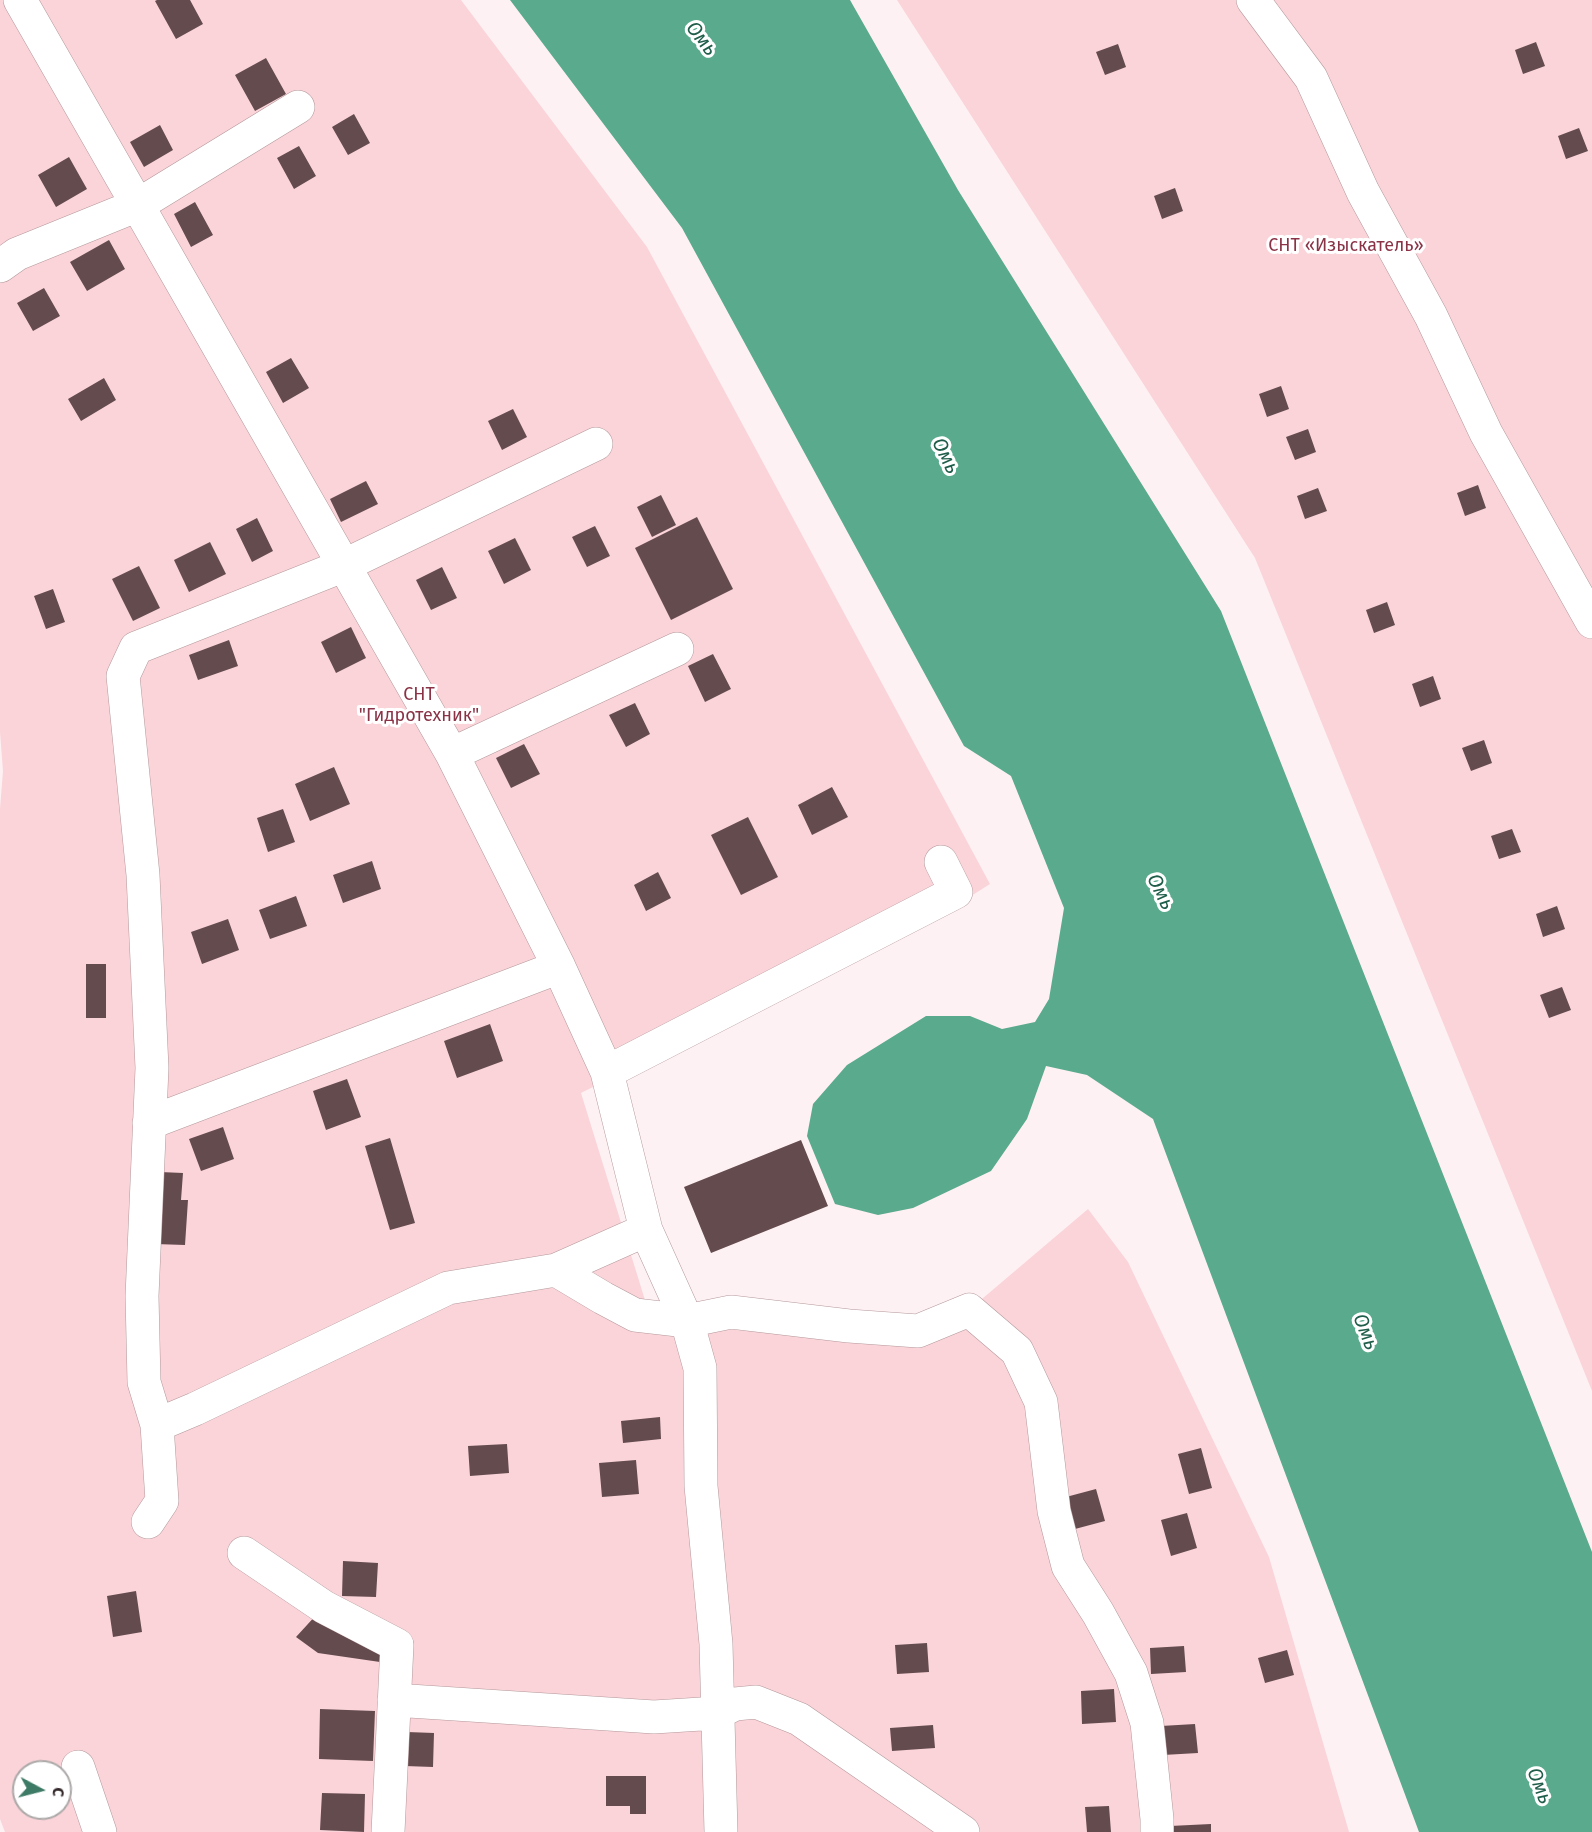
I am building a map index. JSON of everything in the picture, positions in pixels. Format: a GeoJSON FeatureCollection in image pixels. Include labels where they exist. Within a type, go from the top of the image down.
{"type":"FeatureCollection","features":[{"type":"Feature","properties":{"kind":"lane"},"geometry":{"type":"LineString","coordinates":[[20,0],[452,754],[559,967],[606,1071],[646,1230],[687,1321],[700,1368],[701,1486],[716,1644],[721,1832]]}},
{"type":"Feature","properties":{"kind":"lane"},"geometry":{"type":"LineString","coordinates":[[1253,0],[1311,78],[1363,192],[1431,316],[1486,433],[1592,622]]}},
{"type":"Feature","properties":{"kind":"lane"},"geometry":{"type":"LineString","coordinates":[[0,266],[17,254],[138,205],[298,107]]}},
{"type":"Feature","properties":{"kind":"lane"},"geometry":{"type":"LineString","coordinates":[[148,1522],[162,1501],[157,1425],[144,1382],[141,1296],[152,1068],[143,875],[123,676],[136,648],[345,565],[596,444]]}},
{"type":"Feature","properties":{"kind":"lane"},"geometry":{"type":"LineString","coordinates":[[452,754],[677,650]]}},
{"type":"Feature","properties":{"kind":"lane"},"geometry":{"type":"LineString","coordinates":[[606,1071],[956,892],[941,862]]}},
{"type":"Feature","properties":{"kind":"lane"},"geometry":{"type":"LineString","coordinates":[[148,1123],[559,967]]}},
{"type":"Feature","properties":{"kind":"lane"},"geometry":{"type":"LineString","coordinates":[[157,1425],[448,1288],[556,1270],[646,1230]]}},
{"type":"Feature","properties":{"kind":"lane"},"geometry":{"type":"LineString","coordinates":[[556,1270],[635,1315],[687,1321],[731,1312],[849,1326],[918,1331],[969,1311],[1017,1351],[1041,1402],[1054,1511],[1068,1566],[1131,1673],[1147,1723],[1157,1832]]}},
{"type":"Feature","properties":{"kind":"lane"},"geometry":{"type":"LineString","coordinates":[[244,1553],[324,1607],[397,1645],[387,1832]]}},
{"type":"Feature","properties":{"kind":"lane"},"geometry":{"type":"LineString","coordinates":[[394,1700],[654,1718],[717,1713],[735,1704],[756,1702],[799,1719],[963,1832]]}},
{"type":"Feature","properties":{"kind":"lane"},"geometry":{"type":"LineString","coordinates":[[78,1767],[100,1832]]}},
{"type":"Feature","properties":{"kind":"green space","name":"СНТ \"Гидротехник\""},"geometry":{"type":"Polygon","coordinates":[[[0,0],[461,0],[647,247],[990,884],[960,903],[581,1093],[653,1326],[921,1339],[956,1321],[1088,1209],[1128,1262],[1269,1557],[1349,1832],[5,1832],[0,1819],[0,809],[3,771],[0,732],[0,0]]]}},
{"type":"Feature","properties":{"kind":"green space","name":"СНТ «Изыскатель»"},"geometry":{"type":"Polygon","coordinates":[[[897,0],[1592,0],[1592,1391],[1255,558],[897,0]]]}},
{"type":"Feature","properties":{"kind":"water","name":"Омь"},"geometry":{"type":"Polygon","coordinates":[[[510,0],[850,0],[958,190],[1221,611],[1592,1552],[1592,1832],[1419,1832],[1153,1119],[1087,1075],[1046,1066],[1027,1119],[991,1171],[913,1208],[878,1215],[835,1204],[807,1136],[813,1104],[847,1065],[926,1016],[970,1016],[1002,1029],[1035,1022],[1049,999],[1064,908],[1011,776],[964,746],[682,228],[510,0]]]}},
{"type":"Feature","properties":{"kind":"building"},"geometry":{"type":"Polygon","coordinates":[[[190,0],[203,24],[176,39],[155,1],[190,0]]]}},
{"type":"Feature","properties":{"kind":"building"},"geometry":{"type":"Polygon","coordinates":[[[1536,42],[1545,66],[1523,74],[1515,50],[1536,42]]]}},
{"type":"Feature","properties":{"kind":"building"},"geometry":{"type":"Polygon","coordinates":[[[1118,44],[1126,67],[1105,75],[1096,52],[1118,44]]]}},
{"type":"Feature","properties":{"kind":"building"},"geometry":{"type":"Polygon","coordinates":[[[266,58],[286,94],[255,111],[235,75],[266,58]]]}},
{"type":"Feature","properties":{"kind":"building"},"geometry":{"type":"Polygon","coordinates":[[[354,114],[370,143],[348,155],[332,127],[354,114]]]}},
{"type":"Feature","properties":{"kind":"building"},"geometry":{"type":"Polygon","coordinates":[[[160,125],[173,150],[144,167],[130,142],[160,125]]]}},
{"type":"Feature","properties":{"kind":"building"},"geometry":{"type":"Polygon","coordinates":[[[1579,128],[1588,151],[1566,159],[1558,136],[1579,128]]]}},
{"type":"Feature","properties":{"kind":"building"},"geometry":{"type":"Polygon","coordinates":[[[299,146],[316,176],[294,189],[277,158],[299,146]]]}},
{"type":"Feature","properties":{"kind":"building"},"geometry":{"type":"Polygon","coordinates":[[[69,157],[87,189],[56,207],[38,175],[69,157]]]}},
{"type":"Feature","properties":{"kind":"building"},"geometry":{"type":"Polygon","coordinates":[[[1175,188],[1183,211],[1162,219],[1154,196],[1175,188]]]}},
{"type":"Feature","properties":{"kind":"building"},"geometry":{"type":"Polygon","coordinates":[[[195,202],[213,235],[191,247],[174,214],[195,202]]]}},
{"type":"Feature","properties":{"kind":"building"},"geometry":{"type":"Polygon","coordinates":[[[109,240],[125,269],[87,291],[70,262],[109,240]]]}},
{"type":"Feature","properties":{"kind":"building"},"geometry":{"type":"Polygon","coordinates":[[[44,288],[60,316],[33,331],[17,303],[44,288]]]}},
{"type":"Feature","properties":{"kind":"building"},"geometry":{"type":"Polygon","coordinates":[[[291,358],[309,388],[283,403],[266,372],[291,358]]]}},
{"type":"Feature","properties":{"kind":"building"},"geometry":{"type":"Polygon","coordinates":[[[104,378],[116,400],[81,421],[68,399],[104,378]]]}},
{"type":"Feature","properties":{"kind":"building"},"geometry":{"type":"Polygon","coordinates":[[[1281,386],[1289,409],[1267,417],[1259,394],[1281,386]]]}},
{"type":"Feature","properties":{"kind":"building"},"geometry":{"type":"Polygon","coordinates":[[[513,409],[527,437],[502,450],[488,421],[513,409]]]}},
{"type":"Feature","properties":{"kind":"building"},"geometry":{"type":"Polygon","coordinates":[[[1308,429],[1316,452],[1295,460],[1286,437],[1308,429]]]}},
{"type":"Feature","properties":{"kind":"building"},"geometry":{"type":"Polygon","coordinates":[[[366,481],[378,504],[341,522],[330,499],[366,481]]]}},
{"type":"Feature","properties":{"kind":"building"},"geometry":{"type":"Polygon","coordinates":[[[1478,485],[1486,508],[1465,516],[1457,493],[1478,485]]]}},
{"type":"Feature","properties":{"kind":"building"},"geometry":{"type":"Polygon","coordinates":[[[1318,488],[1327,511],[1305,519],[1297,496],[1318,488]]]}},
{"type":"Feature","properties":{"kind":"building"},"geometry":{"type":"Polygon","coordinates":[[[661,495],[676,525],[652,537],[637,507],[661,495]]]}},
{"type":"Feature","properties":{"kind":"building"},"geometry":{"type":"Polygon","coordinates":[[[697,517],[733,589],[671,620],[635,548],[697,517]]]}},
{"type":"Feature","properties":{"kind":"building"},"geometry":{"type":"Polygon","coordinates":[[[257,518],[273,551],[252,562],[236,529],[257,518]]]}},
{"type":"Feature","properties":{"kind":"building"},"geometry":{"type":"Polygon","coordinates":[[[595,526],[610,556],[587,567],[572,537],[595,526]]]}},
{"type":"Feature","properties":{"kind":"building"},"geometry":{"type":"Polygon","coordinates":[[[515,538],[531,570],[504,584],[488,551],[515,538]]]}},
{"type":"Feature","properties":{"kind":"building"},"geometry":{"type":"Polygon","coordinates":[[[210,542],[226,574],[189,592],[174,560],[210,542]]]}},
{"type":"Feature","properties":{"kind":"building"},"geometry":{"type":"Polygon","coordinates":[[[139,566],[160,608],[133,621],[112,579],[139,566]]]}},
{"type":"Feature","properties":{"kind":"building"},"geometry":{"type":"Polygon","coordinates":[[[442,567],[457,598],[431,610],[416,580],[442,567]]]}},
{"type":"Feature","properties":{"kind":"building"},"geometry":{"type":"Polygon","coordinates":[[[53,589],[65,622],[46,629],[34,596],[53,589]]]}},
{"type":"Feature","properties":{"kind":"building"},"geometry":{"type":"Polygon","coordinates":[[[1387,602],[1395,625],[1374,633],[1366,610],[1387,602]]]}},
{"type":"Feature","properties":{"kind":"building"},"geometry":{"type":"Polygon","coordinates":[[[351,627],[366,658],[336,673],[321,642],[351,627]]]}},
{"type":"Feature","properties":{"kind":"building"},"geometry":{"type":"Polygon","coordinates":[[[229,640],[238,666],[198,680],[189,655],[229,640]]]}},
{"type":"Feature","properties":{"kind":"building"},"geometry":{"type":"Polygon","coordinates":[[[713,654],[731,689],[705,702],[688,666],[713,654]]]}},
{"type":"Feature","properties":{"kind":"building"},"geometry":{"type":"Polygon","coordinates":[[[1433,676],[1441,699],[1420,707],[1412,684],[1433,676]]]}},
{"type":"Feature","properties":{"kind":"building"},"geometry":{"type":"Polygon","coordinates":[[[635,703],[650,734],[626,747],[609,715],[635,703]]]}},
{"type":"Feature","properties":{"kind":"building"},"geometry":{"type":"Polygon","coordinates":[[[1484,740],[1492,763],[1471,771],[1462,748],[1484,740]]]}},
{"type":"Feature","properties":{"kind":"building"},"geometry":{"type":"Polygon","coordinates":[[[524,744],[540,774],[511,788],[496,758],[524,744]]]}},
{"type":"Feature","properties":{"kind":"building"},"geometry":{"type":"Polygon","coordinates":[[[334,767],[350,804],[310,821],[295,784],[334,767]]]}},
{"type":"Feature","properties":{"kind":"building"},"geometry":{"type":"Polygon","coordinates":[[[832,787],[848,817],[812,835],[798,805],[832,787]]]}},
{"type":"Feature","properties":{"kind":"building"},"geometry":{"type":"Polygon","coordinates":[[[283,809],[295,842],[268,852],[257,818],[283,809]]]}},
{"type":"Feature","properties":{"kind":"building"},"geometry":{"type":"Polygon","coordinates":[[[748,817],[778,877],[741,895],[711,835],[748,817]]]}},
{"type":"Feature","properties":{"kind":"building"},"geometry":{"type":"Polygon","coordinates":[[[1512,829],[1521,852],[1499,859],[1491,836],[1512,829]]]}},
{"type":"Feature","properties":{"kind":"building"},"geometry":{"type":"Polygon","coordinates":[[[372,861],[381,889],[343,903],[333,875],[372,861]]]}},
{"type":"Feature","properties":{"kind":"building"},"geometry":{"type":"Polygon","coordinates":[[[658,872],[671,898],[646,911],[634,885],[658,872]]]}},
{"type":"Feature","properties":{"kind":"building"},"geometry":{"type":"Polygon","coordinates":[[[296,896],[307,926],[270,939],[259,910],[296,896]]]}},
{"type":"Feature","properties":{"kind":"building"},"geometry":{"type":"Polygon","coordinates":[[[1557,906],[1565,929],[1543,937],[1536,914],[1557,906]]]}},
{"type":"Feature","properties":{"kind":"building"},"geometry":{"type":"Polygon","coordinates":[[[228,919],[239,950],[202,964],[191,932],[228,919]]]}},
{"type":"Feature","properties":{"kind":"building"},"geometry":{"type":"Polygon","coordinates":[[[86,964],[106,964],[106,1018],[86,1018],[86,964]]]}},
{"type":"Feature","properties":{"kind":"building"},"geometry":{"type":"Polygon","coordinates":[[[1562,987],[1571,1010],[1549,1018],[1540,995],[1562,987]]]}},
{"type":"Feature","properties":{"kind":"building"},"geometry":{"type":"Polygon","coordinates":[[[490,1024],[503,1061],[457,1078],[444,1041],[490,1024]]]}},
{"type":"Feature","properties":{"kind":"building"},"geometry":{"type":"Polygon","coordinates":[[[347,1079],[361,1117],[326,1130],[313,1091],[347,1079]]]}},
{"type":"Feature","properties":{"kind":"building"},"geometry":{"type":"Polygon","coordinates":[[[223,1127],[234,1159],[201,1171],[189,1139],[223,1127]]]}},
{"type":"Feature","properties":{"kind":"building"},"geometry":{"type":"Polygon","coordinates":[[[390,1138],[415,1223],[390,1230],[365,1146],[390,1138]]]}},
{"type":"Feature","properties":{"kind":"building"},"geometry":{"type":"Polygon","coordinates":[[[801,1140],[828,1206],[711,1253],[684,1187],[801,1140]]]}},
{"type":"Feature","properties":{"kind":"building"},"geometry":{"type":"Polygon","coordinates":[[[160,1172],[183,1173],[181,1200],[188,1200],[185,1245],[155,1244],[160,1172]]]}},
{"type":"Feature","properties":{"kind":"building"},"geometry":{"type":"Polygon","coordinates":[[[660,1417],[661,1439],[623,1443],[621,1421],[660,1417]]]}},
{"type":"Feature","properties":{"kind":"building"},"geometry":{"type":"Polygon","coordinates":[[[507,1444],[509,1473],[470,1476],[468,1446],[507,1444]]]}},
{"type":"Feature","properties":{"kind":"building"},"geometry":{"type":"Polygon","coordinates":[[[1201,1448],[1212,1488],[1189,1494],[1178,1454],[1201,1448]]]}},
{"type":"Feature","properties":{"kind":"building"},"geometry":{"type":"Polygon","coordinates":[[[636,1460],[639,1494],[602,1497],[599,1463],[636,1460]]]}},
{"type":"Feature","properties":{"kind":"building"},"geometry":{"type":"Polygon","coordinates":[[[1096,1489],[1105,1521],[1075,1529],[1066,1497],[1096,1489]]]}},
{"type":"Feature","properties":{"kind":"building"},"geometry":{"type":"Polygon","coordinates":[[[1187,1513],[1197,1548],[1171,1556],[1161,1520],[1187,1513]]]}},
{"type":"Feature","properties":{"kind":"building"},"geometry":{"type":"Polygon","coordinates":[[[343,1561],[378,1563],[376,1597],[342,1596],[343,1561]]]}},
{"type":"Feature","properties":{"kind":"building"},"geometry":{"type":"Polygon","coordinates":[[[136,1591],[142,1632],[113,1637],[107,1596],[136,1591]]]}},
{"type":"Feature","properties":{"kind":"building"},"geometry":{"type":"Polygon","coordinates":[[[318,1613],[382,1642],[380,1662],[318,1653],[296,1637],[318,1613]]]}},
{"type":"Feature","properties":{"kind":"building"},"geometry":{"type":"Polygon","coordinates":[[[927,1643],[929,1672],[897,1674],[895,1645],[927,1643]]]}},
{"type":"Feature","properties":{"kind":"building"},"geometry":{"type":"Polygon","coordinates":[[[1184,1646],[1186,1672],[1151,1674],[1150,1648],[1184,1646]]]}},
{"type":"Feature","properties":{"kind":"building"},"geometry":{"type":"Polygon","coordinates":[[[1287,1650],[1294,1675],[1265,1683],[1258,1658],[1287,1650]]]}},
{"type":"Feature","properties":{"kind":"building"},"geometry":{"type":"Polygon","coordinates":[[[1114,1689],[1116,1722],[1082,1724],[1081,1691],[1114,1689]]]}},
{"type":"Feature","properties":{"kind":"building"},"geometry":{"type":"Polygon","coordinates":[[[320,1709],[375,1711],[373,1761],[319,1759],[320,1709]]]}},
{"type":"Feature","properties":{"kind":"building"},"geometry":{"type":"Polygon","coordinates":[[[1195,1724],[1198,1753],[1163,1755],[1161,1726],[1195,1724]]]}},
{"type":"Feature","properties":{"kind":"building"},"geometry":{"type":"Polygon","coordinates":[[[933,1725],[935,1748],[892,1751],[890,1728],[933,1725]]]}},
{"type":"Feature","properties":{"kind":"building"},"geometry":{"type":"Polygon","coordinates":[[[407,1732],[434,1733],[433,1767],[405,1766],[407,1732]]]}},
{"type":"Feature","properties":{"kind":"building"},"geometry":{"type":"Polygon","coordinates":[[[606,1776],[646,1776],[646,1814],[630,1814],[630,1806],[606,1806],[606,1776]]]}},
{"type":"Feature","properties":{"kind":"building"},"geometry":{"type":"Polygon","coordinates":[[[322,1793],[365,1794],[364,1832],[320,1830],[322,1793]]]}},
{"type":"Feature","properties":{"kind":"building"},"geometry":{"type":"Polygon","coordinates":[[[1109,1806],[1111,1832],[1087,1832],[1085,1807],[1109,1806]]]}},
{"type":"Feature","properties":{"kind":"building"},"geometry":{"type":"Polygon","coordinates":[[[1211,1824],[1211,1832],[1170,1832],[1170,1826],[1211,1824]]]}}]}
